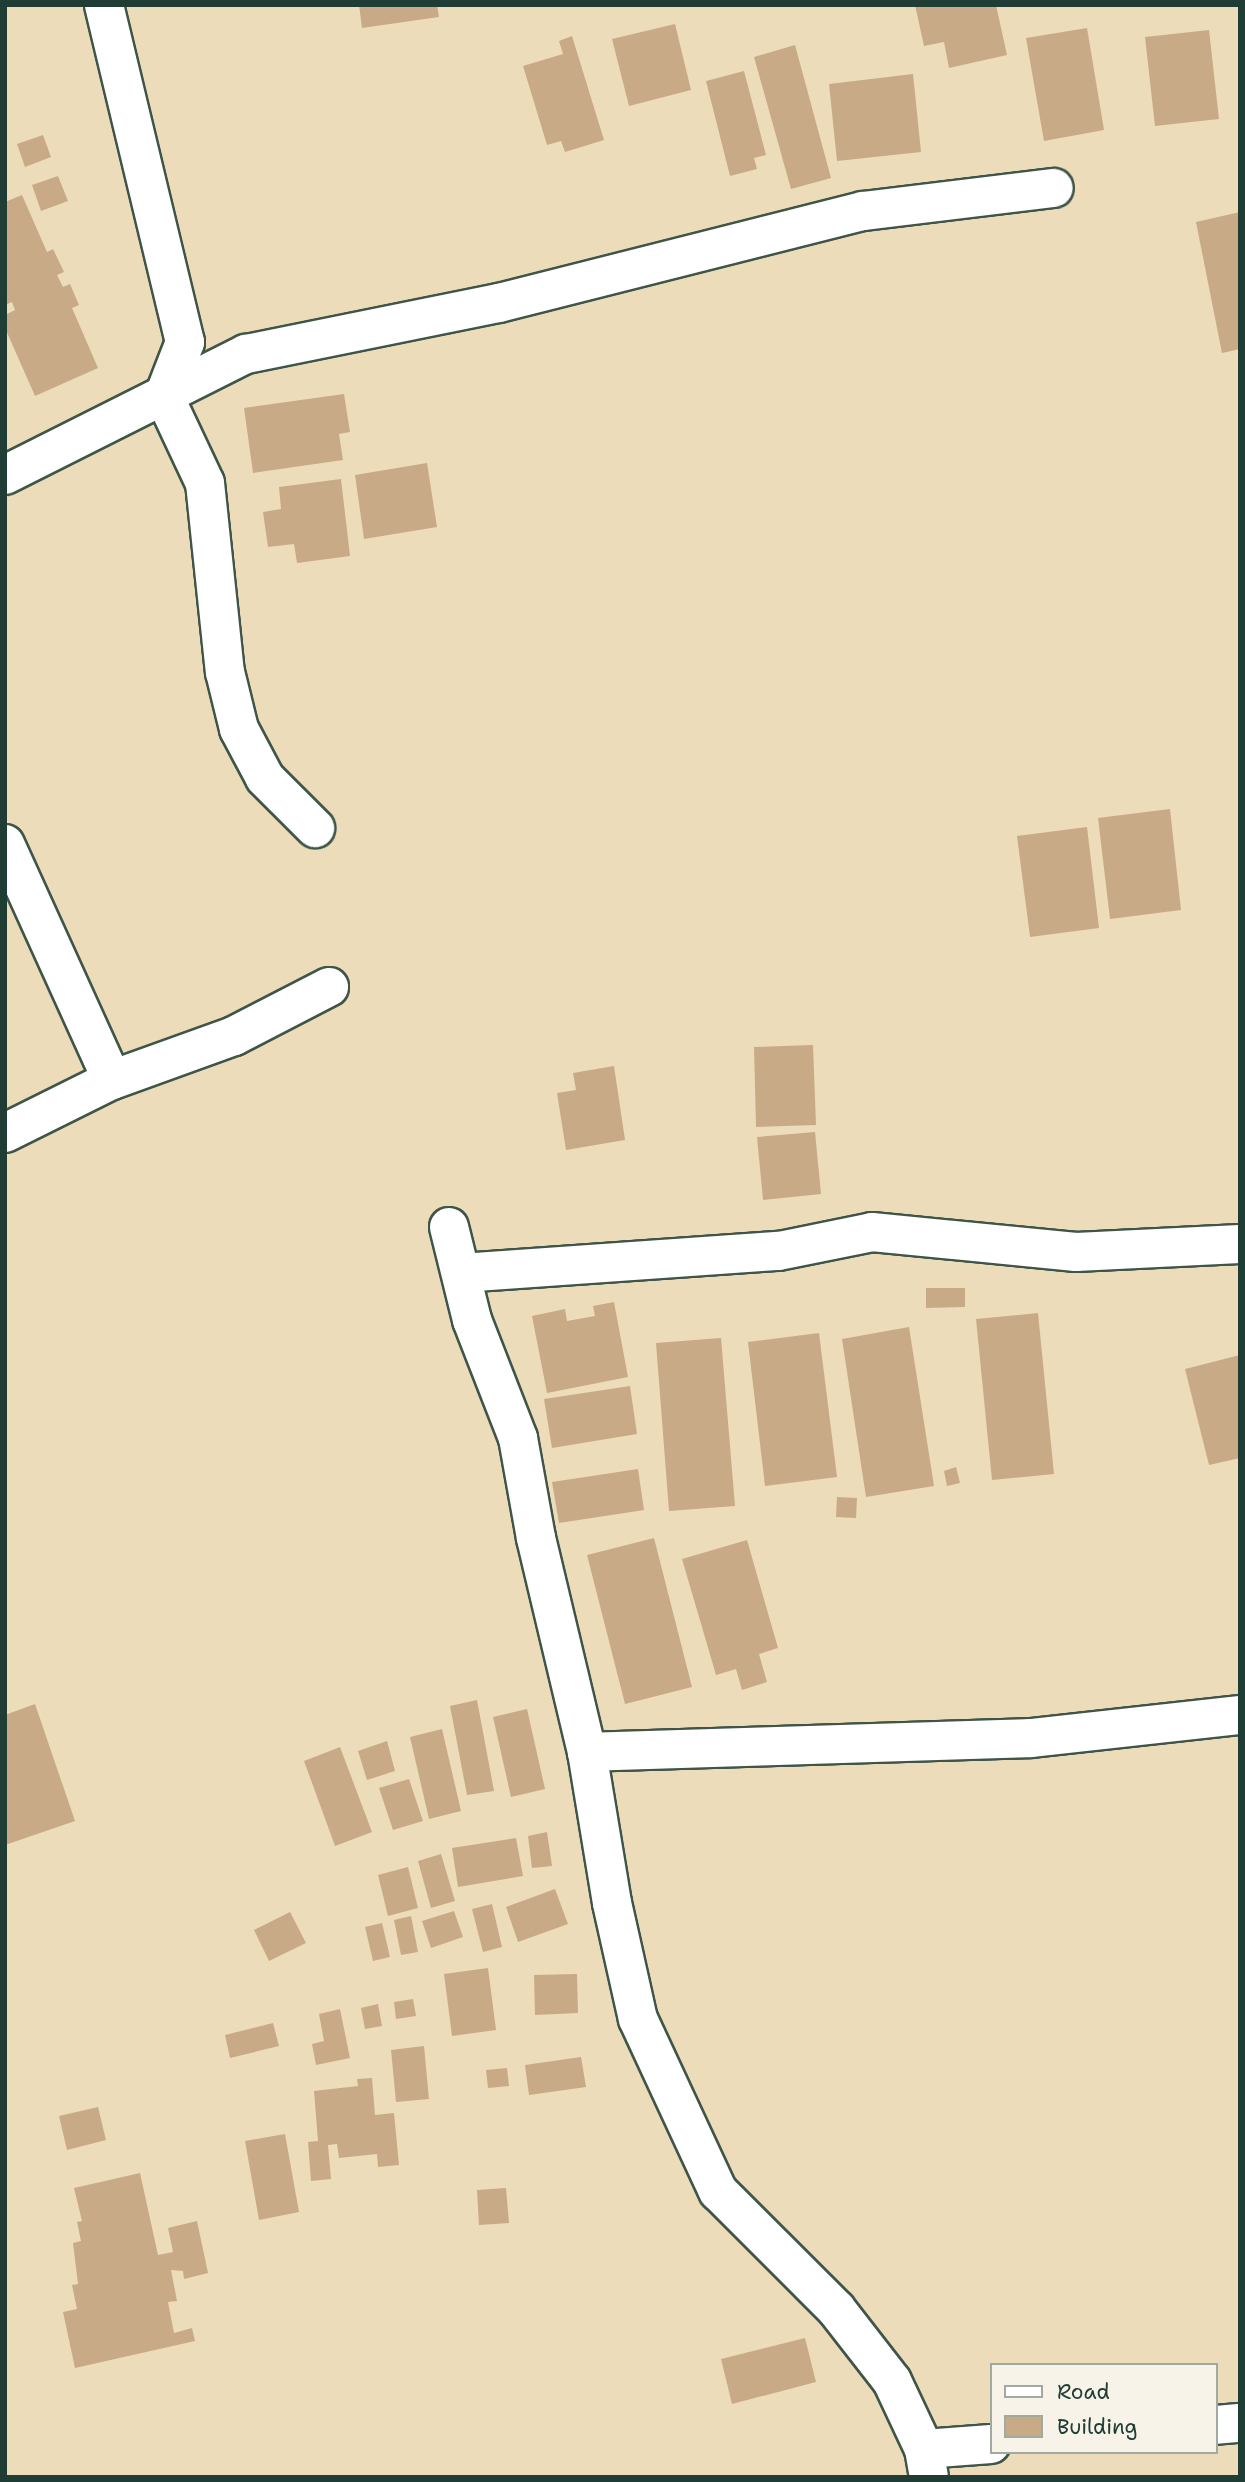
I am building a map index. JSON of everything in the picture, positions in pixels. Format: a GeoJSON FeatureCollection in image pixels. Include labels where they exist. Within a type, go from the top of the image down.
{"type":"FeatureCollection","features":[{"type":"Feature","properties":{"kind":"street"},"geometry":{"type":"LineString","coordinates":[[104,5],[185,342],[164,396],[205,483],[225,672],[239,729],[265,778],[315,828]]}},
{"type":"Feature","properties":{"kind":"street"},"geometry":{"type":"LineString","coordinates":[[5,474],[246,354],[499,303],[863,211],[1054,188]]}},
{"type":"Feature","properties":{"kind":"street"},"geometry":{"type":"LineString","coordinates":[[5,844],[112,1080]]}},
{"type":"Feature","properties":{"kind":"street"},"geometry":{"type":"LineString","coordinates":[[5,1133],[112,1080],[234,1036],[329,987]]}},
{"type":"Feature","properties":{"kind":"street"},"geometry":{"type":"LineString","coordinates":[[449,1227],[472,1320],[518,1438],[536,1538],[587,1752],[612,1903],[638,2019],[718,2190],[836,2309],[892,2381],[927,2463],[990,2444]]}},
{"type":"Feature","properties":{"kind":"street"},"geometry":{"type":"LineString","coordinates":[[461,1273],[779,1251],[872,1232],[1076,1252],[1240,1244]]}},
{"type":"Feature","properties":{"kind":"street"},"geometry":{"type":"LineString","coordinates":[[587,1752],[1031,1738],[1240,1715]]}},
{"type":"Feature","properties":{"kind":"street"},"geometry":{"type":"LineString","coordinates":[[1217,2425],[1240,2423]]}},
{"type":"Feature","properties":{"kind":"building"},"geometry":{"type":"Polygon","coordinates":[[[359,5],[437,5],[439,17],[362,28],[359,5]]]}},
{"type":"Feature","properties":{"kind":"building"},"geometry":{"type":"Polygon","coordinates":[[[915,5],[996,5],[1007,55],[949,68],[944,42],[924,46],[915,5]]]}},
{"type":"Feature","properties":{"kind":"building"},"geometry":{"type":"Polygon","coordinates":[[[675,24],[691,90],[629,106],[612,39],[675,24]]]}},
{"type":"Feature","properties":{"kind":"building"},"geometry":{"type":"Polygon","coordinates":[[[1087,28],[1104,130],[1044,141],[1026,38],[1087,28]]]}},
{"type":"Feature","properties":{"kind":"building"},"geometry":{"type":"Polygon","coordinates":[[[1209,30],[1219,119],[1155,126],[1145,37],[1209,30]]]}},
{"type":"Feature","properties":{"kind":"building"},"geometry":{"type":"Polygon","coordinates":[[[572,36],[604,140],[565,152],[561,141],[547,145],[523,66],[563,54],[559,41],[572,36]]]}},
{"type":"Feature","properties":{"kind":"building"},"geometry":{"type":"Polygon","coordinates":[[[795,45],[831,178],[791,189],[754,57],[795,45]]]}},
{"type":"Feature","properties":{"kind":"building"},"geometry":{"type":"Polygon","coordinates":[[[744,71],[766,155],[754,158],[757,169],[730,176],[706,81],[744,71]]]}},
{"type":"Feature","properties":{"kind":"building"},"geometry":{"type":"Polygon","coordinates":[[[913,74],[921,152],[837,161],[829,84],[913,74]]]}},
{"type":"Feature","properties":{"kind":"building"},"geometry":{"type":"Polygon","coordinates":[[[43,135],[51,157],[25,167],[17,144],[43,135]]]}},
{"type":"Feature","properties":{"kind":"building"},"geometry":{"type":"Polygon","coordinates":[[[58,176],[68,201],[41,211],[32,185],[58,176]]]}},
{"type":"Feature","properties":{"kind":"building"},"geometry":{"type":"Polygon","coordinates":[[[22,195],[47,252],[53,249],[64,272],[57,275],[63,287],[70,284],[79,305],[72,308],[98,368],[35,396],[5,328],[5,315],[15,310],[12,302],[5,305],[5,202],[22,195]]]}},
{"type":"Feature","properties":{"kind":"building"},"geometry":{"type":"Polygon","coordinates":[[[1240,212],[1240,349],[1222,353],[1196,222],[1240,212]]]}},
{"type":"Feature","properties":{"kind":"building"},"geometry":{"type":"Polygon","coordinates":[[[344,394],[350,432],[339,434],[343,460],[253,473],[244,408],[344,394]]]}},
{"type":"Feature","properties":{"kind":"building"},"geometry":{"type":"Polygon","coordinates":[[[427,463],[437,527],[364,539],[355,475],[427,463]]]}},
{"type":"Feature","properties":{"kind":"building"},"geometry":{"type":"Polygon","coordinates":[[[341,479],[350,556],[297,563],[294,544],[268,547],[263,512],[281,509],[279,487],[341,479]]]}},
{"type":"Feature","properties":{"kind":"building"},"geometry":{"type":"Polygon","coordinates":[[[1170,809],[1181,910],[1110,919],[1098,818],[1170,809]]]}},
{"type":"Feature","properties":{"kind":"building"},"geometry":{"type":"Polygon","coordinates":[[[1087,827],[1099,928],[1030,937],[1017,836],[1087,827]]]}},
{"type":"Feature","properties":{"kind":"building"},"geometry":{"type":"Polygon","coordinates":[[[813,1045],[816,1125],[756,1127],[754,1047],[813,1045]]]}},
{"type":"Feature","properties":{"kind":"building"},"geometry":{"type":"Polygon","coordinates":[[[614,1066],[625,1140],[566,1150],[557,1093],[576,1090],[573,1073],[614,1066]]]}},
{"type":"Feature","properties":{"kind":"building"},"geometry":{"type":"Polygon","coordinates":[[[815,1132],[821,1194],[763,1200],[757,1137],[815,1132]]]}},
{"type":"Feature","properties":{"kind":"building"},"geometry":{"type":"Polygon","coordinates":[[[926,1288],[965,1288],[965,1307],[926,1308],[926,1288]]]}},
{"type":"Feature","properties":{"kind":"building"},"geometry":{"type":"Polygon","coordinates":[[[614,1302],[628,1377],[547,1393],[532,1316],[565,1309],[567,1321],[595,1316],[593,1306],[614,1302]]]}},
{"type":"Feature","properties":{"kind":"building"},"geometry":{"type":"Polygon","coordinates":[[[1038,1313],[1054,1474],[992,1480],[976,1319],[1038,1313]]]}},
{"type":"Feature","properties":{"kind":"building"},"geometry":{"type":"Polygon","coordinates":[[[909,1327],[934,1486],[866,1497],[842,1339],[909,1327]]]}},
{"type":"Feature","properties":{"kind":"building"},"geometry":{"type":"Polygon","coordinates":[[[819,1333],[837,1477],[765,1486],[748,1342],[819,1333]]]}},
{"type":"Feature","properties":{"kind":"building"},"geometry":{"type":"Polygon","coordinates":[[[721,1338],[735,1506],[669,1511],[656,1343],[721,1338]]]}},
{"type":"Feature","properties":{"kind":"building"},"geometry":{"type":"Polygon","coordinates":[[[1240,1355],[1240,1458],[1209,1465],[1185,1369],[1240,1355]]]}},
{"type":"Feature","properties":{"kind":"building"},"geometry":{"type":"Polygon","coordinates":[[[630,1386],[637,1434],[552,1448],[544,1399],[630,1386]]]}},
{"type":"Feature","properties":{"kind":"building"},"geometry":{"type":"Polygon","coordinates":[[[956,1467],[960,1483],[947,1486],[944,1471],[956,1467]]]}},
{"type":"Feature","properties":{"kind":"building"},"geometry":{"type":"Polygon","coordinates":[[[638,1469],[644,1510],[559,1523],[552,1482],[638,1469]]]}},
{"type":"Feature","properties":{"kind":"building"},"geometry":{"type":"Polygon","coordinates":[[[837,1497],[857,1498],[856,1518],[836,1517],[837,1497]]]}},
{"type":"Feature","properties":{"kind":"building"},"geometry":{"type":"Polygon","coordinates":[[[654,1538],[692,1687],[625,1704],[587,1555],[654,1538]]]}},
{"type":"Feature","properties":{"kind":"building"},"geometry":{"type":"Polygon","coordinates":[[[747,1540],[778,1648],[759,1654],[767,1682],[742,1690],[736,1669],[716,1675],[682,1559],[747,1540]]]}},
{"type":"Feature","properties":{"kind":"building"},"geometry":{"type":"Polygon","coordinates":[[[477,1700],[494,1791],[467,1795],[450,1706],[477,1700]]]}},
{"type":"Feature","properties":{"kind":"building"},"geometry":{"type":"Polygon","coordinates":[[[35,1704],[75,1821],[5,1845],[5,1715],[35,1704]]]}},
{"type":"Feature","properties":{"kind":"building"},"geometry":{"type":"Polygon","coordinates":[[[527,1709],[545,1789],[511,1797],[493,1717],[527,1709]]]}},
{"type":"Feature","properties":{"kind":"building"},"geometry":{"type":"Polygon","coordinates":[[[442,1729],[461,1811],[429,1819],[410,1737],[442,1729]]]}},
{"type":"Feature","properties":{"kind":"building"},"geometry":{"type":"Polygon","coordinates":[[[387,1741],[395,1771],[367,1780],[358,1751],[387,1741]]]}},
{"type":"Feature","properties":{"kind":"building"},"geometry":{"type":"Polygon","coordinates":[[[340,1747],[372,1832],[335,1846],[304,1761],[340,1747]]]}},
{"type":"Feature","properties":{"kind":"building"},"geometry":{"type":"Polygon","coordinates":[[[409,1779],[423,1821],[393,1830],[379,1788],[409,1779]]]}},
{"type":"Feature","properties":{"kind":"building"},"geometry":{"type":"Polygon","coordinates":[[[547,1832],[552,1866],[532,1868],[528,1836],[547,1832]]]}},
{"type":"Feature","properties":{"kind":"building"},"geometry":{"type":"Polygon","coordinates":[[[516,1838],[523,1876],[458,1887],[452,1848],[516,1838]]]}},
{"type":"Feature","properties":{"kind":"building"},"geometry":{"type":"Polygon","coordinates":[[[441,1854],[455,1901],[431,1908],[418,1861],[441,1854]]]}},
{"type":"Feature","properties":{"kind":"building"},"geometry":{"type":"Polygon","coordinates":[[[408,1867],[418,1908],[388,1916],[378,1875],[408,1867]]]}},
{"type":"Feature","properties":{"kind":"building"},"geometry":{"type":"Polygon","coordinates":[[[555,1889],[568,1924],[518,1942],[506,1907],[555,1889]]]}},
{"type":"Feature","properties":{"kind":"building"},"geometry":{"type":"Polygon","coordinates":[[[492,1904],[502,1947],[483,1952],[472,1909],[492,1904]]]}},
{"type":"Feature","properties":{"kind":"building"},"geometry":{"type":"Polygon","coordinates":[[[454,1911],[463,1937],[431,1948],[422,1921],[454,1911]]]}},
{"type":"Feature","properties":{"kind":"building"},"geometry":{"type":"Polygon","coordinates":[[[290,1912],[306,1943],[269,1961],[254,1930],[290,1912]]]}},
{"type":"Feature","properties":{"kind":"building"},"geometry":{"type":"Polygon","coordinates":[[[411,1916],[418,1952],[401,1955],[394,1920],[411,1916]]]}},
{"type":"Feature","properties":{"kind":"building"},"geometry":{"type":"Polygon","coordinates":[[[382,1923],[390,1957],[373,1961],[365,1927],[382,1923]]]}},
{"type":"Feature","properties":{"kind":"building"},"geometry":{"type":"Polygon","coordinates":[[[488,1968],[496,2030],[452,2036],[444,1974],[488,1968]]]}},
{"type":"Feature","properties":{"kind":"building"},"geometry":{"type":"Polygon","coordinates":[[[577,1974],[578,2013],[535,2015],[534,1975],[577,1974]]]}},
{"type":"Feature","properties":{"kind":"building"},"geometry":{"type":"Polygon","coordinates":[[[413,1999],[416,2016],[396,2019],[394,2002],[413,1999]]]}},
{"type":"Feature","properties":{"kind":"building"},"geometry":{"type":"Polygon","coordinates":[[[378,2004],[382,2026],[365,2029],[361,2008],[378,2004]]]}},
{"type":"Feature","properties":{"kind":"building"},"geometry":{"type":"Polygon","coordinates":[[[340,2009],[350,2058],[316,2065],[312,2044],[324,2041],[319,2014],[340,2009]]]}},
{"type":"Feature","properties":{"kind":"building"},"geometry":{"type":"Polygon","coordinates":[[[273,2023],[279,2046],[230,2058],[225,2035],[273,2023]]]}},
{"type":"Feature","properties":{"kind":"building"},"geometry":{"type":"Polygon","coordinates":[[[424,2046],[429,2099],[396,2102],[391,2050],[424,2046]]]}},
{"type":"Feature","properties":{"kind":"building"},"geometry":{"type":"Polygon","coordinates":[[[581,2057],[586,2087],[529,2095],[525,2065],[581,2057]]]}},
{"type":"Feature","properties":{"kind":"building"},"geometry":{"type":"Polygon","coordinates":[[[507,2068],[509,2086],[488,2088],[486,2070],[507,2068]]]}},
{"type":"Feature","properties":{"kind":"building"},"geometry":{"type":"Polygon","coordinates":[[[372,2078],[375,2115],[394,2113],[399,2165],[378,2167],[377,2154],[339,2158],[337,2144],[328,2145],[331,2179],[311,2181],[308,2142],[318,2141],[314,2091],[358,2086],[357,2079],[372,2078]]]}},
{"type":"Feature","properties":{"kind":"building"},"geometry":{"type":"Polygon","coordinates":[[[98,2107],[106,2140],[67,2150],[59,2116],[98,2107]]]}},
{"type":"Feature","properties":{"kind":"building"},"geometry":{"type":"Polygon","coordinates":[[[285,2134],[299,2212],[259,2220],[245,2141],[285,2134]]]}},
{"type":"Feature","properties":{"kind":"building"},"geometry":{"type":"Polygon","coordinates":[[[140,2173],[158,2255],[173,2252],[168,2228],[197,2221],[208,2273],[184,2279],[183,2271],[171,2270],[177,2301],[168,2302],[174,2333],[192,2328],[195,2341],[75,2368],[63,2312],[77,2309],[72,2285],[78,2284],[73,2243],[81,2241],[77,2222],[82,2221],[74,2188],[140,2173]]]}},
{"type":"Feature","properties":{"kind":"building"},"geometry":{"type":"Polygon","coordinates":[[[506,2188],[509,2223],[479,2225],[477,2190],[506,2188]]]}},
{"type":"Feature","properties":{"kind":"building"},"geometry":{"type":"Polygon","coordinates":[[[805,2338],[816,2382],[732,2404],[721,2359],[805,2338]]]}}]}
